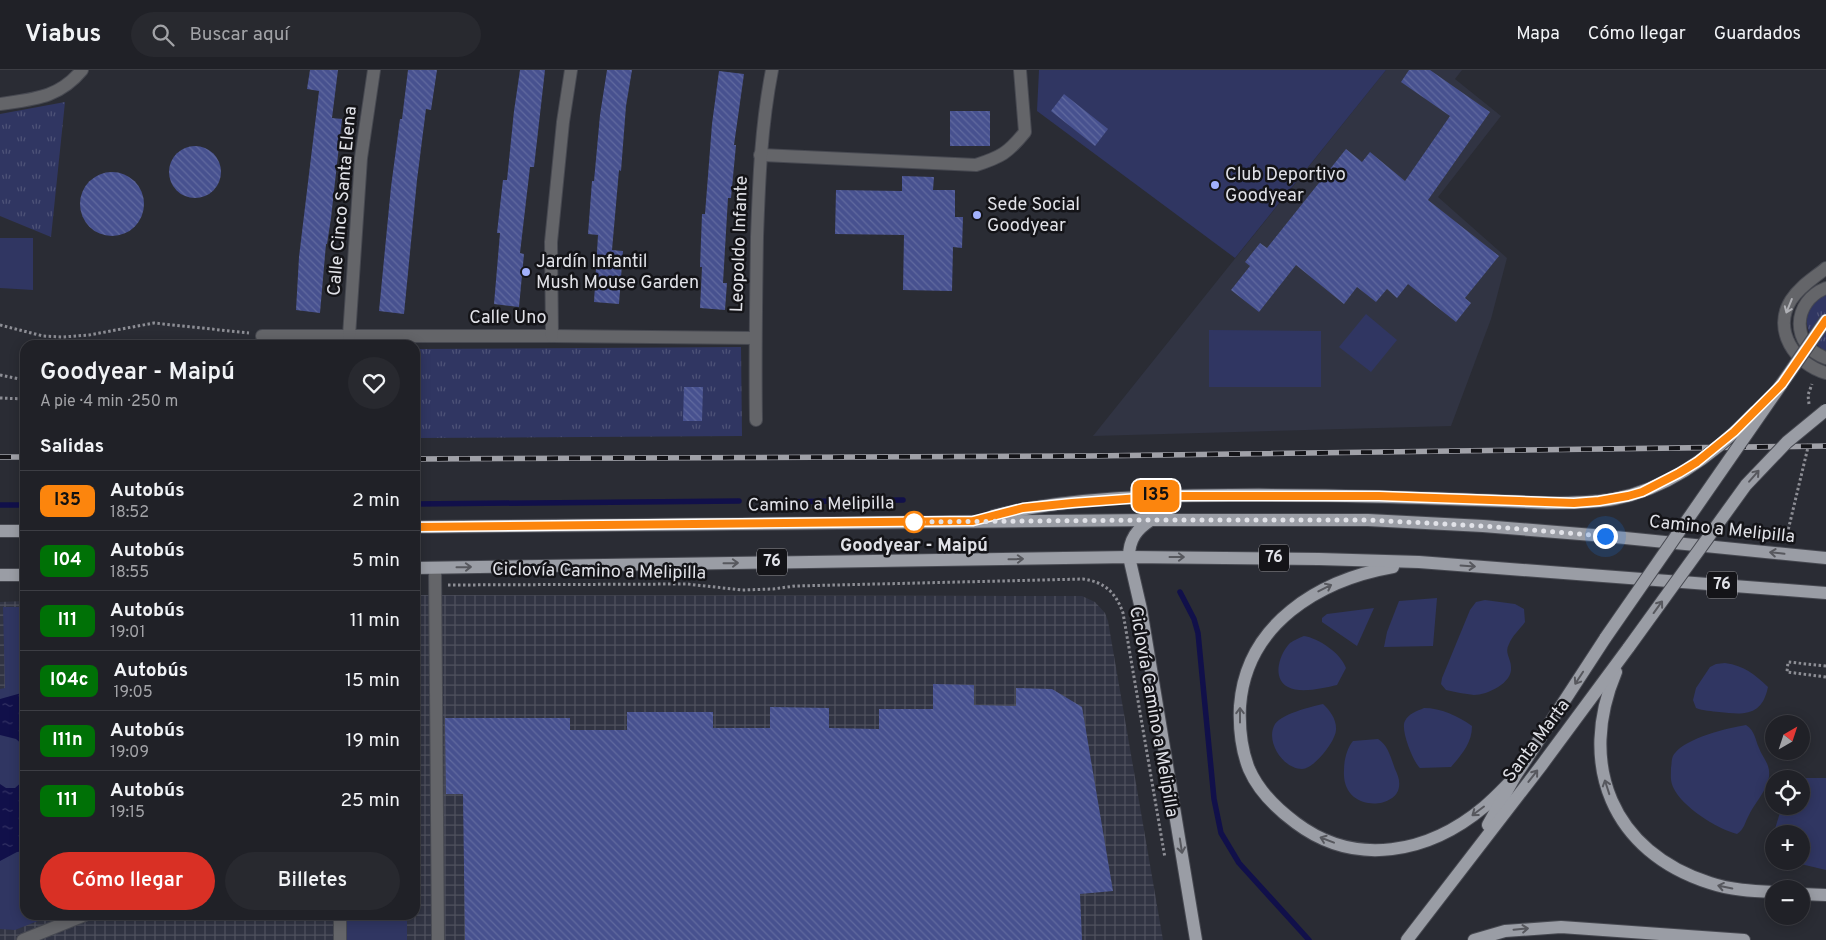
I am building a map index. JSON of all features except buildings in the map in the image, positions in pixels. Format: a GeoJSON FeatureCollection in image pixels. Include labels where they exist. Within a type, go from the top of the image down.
{"type":"FeatureCollection","features":[{"type":"Feature","properties":{"kind":"main road"},"geometry":{"type":"LineString","coordinates":[[973,521],[1023,508],[1166,496],[1379,496],[1574,503],[1613,499],[1642,492],[1661,483],[1697,462],[1716,448],[1752,416],[1782,384],[1826,320]]}},
{"type":"Feature","properties":{"kind":"main road","name":"Santa Marta"},"geometry":{"type":"LineString","coordinates":[[1471,856],[1514,778],[1606,637],[1782,384]]}},
{"type":"Feature","properties":{"kind":"main road"},"geometry":{"type":"LineString","coordinates":[[1765,891],[1727,888],[1697,879],[1676,869],[1643,844],[1619,814],[1605,785],[1600,752],[1602,720],[1609,691],[1629,647],[1746,485],[1787,442],[1826,410]]}},
{"type":"Feature","properties":{"kind":"main road","name":"Camino a Melipilla"},"geometry":{"type":"LineString","coordinates":[[420,527],[1314,519],[1426,522],[1605,536],[1826,558]]}},
{"type":"Feature","properties":{"kind":"main road"},"geometry":{"type":"LineString","coordinates":[[1151,520],[1139,527],[1134,535],[1128,557],[1142,609],[1196,940]]}},
{"type":"Feature","properties":{"kind":"main road"},"geometry":{"type":"LineString","coordinates":[[0,531],[20,531]]}},
{"type":"Feature","properties":{"kind":"main road","name":"76"},"geometry":{"type":"LineString","coordinates":[[420,568],[1128,557],[1319,559],[1419,562],[1826,594]]}},
{"type":"Feature","properties":{"kind":"main road"},"geometry":{"type":"LineString","coordinates":[[1419,562],[1378,569],[1340,581],[1306,599],[1285,615],[1268,632],[1250,664],[1241,694],[1240,736],[1250,770],[1260,788],[1270,800],[1306,830],[1343,846],[1367,850],[1403,848],[1436,837],[1483,808],[1514,778]]}},
{"type":"Feature","properties":{"kind":"main road"},"geometry":{"type":"LineString","coordinates":[[0,575],[20,575]]}},
{"type":"Feature","properties":{"kind":"main road","name":"Santa Marta"},"geometry":{"type":"LineString","coordinates":[[1407,940],[1541,766],[1629,647]]}},
{"type":"Feature","properties":{"kind":"main road"},"geometry":{"type":"LineString","coordinates":[[1810,894],[1826,895]]}},
{"type":"Feature","properties":{"kind":"main road"},"geometry":{"type":"LineString","coordinates":[[1474,940],[1513,930],[1561,927],[1744,940]]}},
{"type":"Feature","properties":{"kind":"street","name":"Calle Cinco Santa Elena"},"geometry":{"type":"LineString","coordinates":[[349,336],[361,158],[374,70]]}},
{"type":"Feature","properties":{"kind":"street"},"geometry":{"type":"LineString","coordinates":[[552,336],[551,242],[563,122],[571,70]]}},
{"type":"Feature","properties":{"kind":"street","name":"Leopoldo Infante"},"geometry":{"type":"LineString","coordinates":[[756,420],[754,338],[760,155],[772,70]]}},
{"type":"Feature","properties":{"kind":"street"},"geometry":{"type":"LineString","coordinates":[[760,155],[976,166],[998,158],[1016,144],[1025,132],[1020,70]]}},
{"type":"Feature","properties":{"kind":"street"},"geometry":{"type":"LineString","coordinates":[[0,104],[46,96],[65,86],[80,71]]}},
{"type":"Feature","properties":{"kind":"street"},"geometry":{"type":"LineString","coordinates":[[1821,372],[1802,360],[1792,350],[1786,335],[1785,317],[1791,300],[1798,290],[1826,268]]}},
{"type":"Feature","properties":{"kind":"street"},"geometry":{"type":"LineString","coordinates":[[1826,288],[1810,297],[1802,312],[1800,321],[1802,337],[1805,343],[1815,353],[1826,358]]}},
{"type":"Feature","properties":{"kind":"street","name":"Calle Uno"},"geometry":{"type":"LineString","coordinates":[[262,336],[754,338]]}},
{"type":"Feature","properties":{"kind":"street"},"geometry":{"type":"LineString","coordinates":[[435,568],[438,940]]}},
{"type":"Feature","properties":{"kind":"street"},"geometry":{"type":"LineString","coordinates":[[23,940],[73,920]]}},
{"type":"Feature","properties":{"kind":"street"},"geometry":{"type":"LineString","coordinates":[[340,920],[340,940]]}},
{"type":"Feature","properties":{"kind":"path"},"geometry":{"type":"LineString","coordinates":[[0,325],[43,336],[63,337],[89,335],[154,323],[242,332],[262,336]]}},
{"type":"Feature","properties":{"kind":"path"},"geometry":{"type":"LineString","coordinates":[[1809,412],[1808,395],[1821,372]]}},
{"type":"Feature","properties":{"kind":"path"},"geometry":{"type":"LineString","coordinates":[[0,375],[20,379]]}},
{"type":"Feature","properties":{"kind":"path"},"geometry":{"type":"LineString","coordinates":[[0,398],[20,399]]}},
{"type":"Feature","properties":{"kind":"path"},"geometry":{"type":"LineString","coordinates":[[1782,554],[1810,447],[1809,438]]}},
{"type":"Feature","properties":{"kind":"path","name":"Ciclovía Camino a Melipilla"},"geometry":{"type":"LineString","coordinates":[[435,585],[687,584],[742,590],[795,586],[1074,579],[1100,582],[1112,591],[1123,613],[1166,863]]}},
{"type":"Feature","properties":{"kind":"path"},"geometry":{"type":"LineString","coordinates":[[1826,666],[1788,662],[1787,672],[1826,677]]}},
{"type":"Feature","properties":{"kind":"shaded area"},"geometry":{"type":"Polygon","coordinates":[[[1386,70],[1462,70],[1455,79],[1501,116],[1438,197],[1507,258],[1491,319],[1451,426],[1093,436],[1386,70]]]}},
{"type":"Feature","properties":{"kind":"shaded area"},"geometry":{"type":"Polygon","coordinates":[[[420,595],[1082,596],[1095,602],[1105,613],[1108,621],[1163,940],[0,940],[0,602],[20,601],[20,920],[420,920],[420,595]]]}},
{"type":"Feature","properties":{"kind":"green space","name":"Club Deportivo Goodyear"},"geometry":{"type":"Polygon","coordinates":[[[1039,70],[1386,70],[1235,258],[1037,111],[1039,70]]]}},
{"type":"Feature","properties":{"kind":"green space"},"geometry":{"type":"Polygon","coordinates":[[[65,102],[51,237],[0,216],[0,114],[65,102]]]}},
{"type":"Feature","properties":{"kind":"green space"},"geometry":{"type":"Polygon","coordinates":[[[0,238],[33,238],[33,290],[0,288],[0,238]]]}},
{"type":"Feature","properties":{"kind":"green space"},"geometry":{"type":"Polygon","coordinates":[[[1826,294],[1826,351],[1814,342],[1810,335],[1807,321],[1811,307],[1826,294]]]}},
{"type":"Feature","properties":{"kind":"green space"},"geometry":{"type":"Polygon","coordinates":[[[1366,314],[1397,340],[1371,372],[1339,347],[1366,314]]]}},
{"type":"Feature","properties":{"kind":"green space"},"geometry":{"type":"Polygon","coordinates":[[[1209,330],[1321,331],[1321,387],[1209,387],[1209,330]]]}},
{"type":"Feature","properties":{"kind":"green space"},"geometry":{"type":"Polygon","coordinates":[[[741,347],[742,436],[420,438],[420,349],[741,347]]]}},
{"type":"Feature","properties":{"kind":"green space"},"geometry":{"type":"Polygon","coordinates":[[[1437,598],[1433,646],[1384,647],[1387,632],[1399,601],[1437,598]]]}},
{"type":"Feature","properties":{"kind":"green space"},"geometry":{"type":"Polygon","coordinates":[[[1485,600],[1515,604],[1524,609],[1525,622],[1512,638],[1508,647],[1507,653],[1511,664],[1511,673],[1504,683],[1486,693],[1474,695],[1446,690],[1441,684],[1442,678],[1470,610],[1476,602],[1485,600]]]}},
{"type":"Feature","properties":{"kind":"green space"},"geometry":{"type":"Polygon","coordinates":[[[3,607],[20,607],[20,920],[40,920],[15,930],[0,929],[0,689],[5,688],[3,607]]]}},
{"type":"Feature","properties":{"kind":"green space"},"geometry":{"type":"Polygon","coordinates":[[[1374,608],[1357,646],[1322,622],[1322,618],[1327,614],[1374,608]]]}},
{"type":"Feature","properties":{"kind":"green space"},"geometry":{"type":"Polygon","coordinates":[[[1304,636],[1310,637],[1328,647],[1343,662],[1346,668],[1337,685],[1312,690],[1299,690],[1288,687],[1283,683],[1279,672],[1280,659],[1290,643],[1304,636]]]}},
{"type":"Feature","properties":{"kind":"green space"},"geometry":{"type":"Polygon","coordinates":[[[1725,663],[1749,671],[1768,687],[1761,704],[1751,712],[1707,711],[1696,708],[1693,700],[1696,688],[1710,667],[1725,663]]]}},
{"type":"Feature","properties":{"kind":"green space"},"geometry":{"type":"Polygon","coordinates":[[[1323,704],[1336,723],[1334,737],[1316,762],[1306,768],[1295,768],[1278,754],[1272,740],[1274,726],[1282,718],[1323,704]]]}},
{"type":"Feature","properties":{"kind":"green space"},"geometry":{"type":"Polygon","coordinates":[[[1424,708],[1437,709],[1449,713],[1472,726],[1468,743],[1451,767],[1420,768],[1411,753],[1404,731],[1405,721],[1410,715],[1424,708]]]}},
{"type":"Feature","properties":{"kind":"green space"},"geometry":{"type":"Polygon","coordinates":[[[1746,725],[1749,727],[1768,770],[1765,770],[1765,787],[1763,792],[1743,828],[1737,834],[1710,822],[1691,809],[1677,794],[1671,780],[1672,758],[1681,748],[1698,738],[1746,725]]]}},
{"type":"Feature","properties":{"kind":"green space"},"geometry":{"type":"Polygon","coordinates":[[[1378,739],[1389,752],[1398,776],[1399,787],[1396,795],[1389,800],[1369,803],[1359,800],[1351,794],[1345,784],[1345,762],[1353,741],[1378,739]]]}},
{"type":"Feature","properties":{"kind":"green space"},"geometry":{"type":"Polygon","coordinates":[[[1810,778],[1826,778],[1826,870],[1810,866],[1810,825],[1776,825],[1779,815],[1810,815],[1810,778]]]}},
{"type":"Feature","properties":{"kind":"green space"},"geometry":{"type":"Polygon","coordinates":[[[346,920],[407,920],[407,940],[347,940],[346,920]]]}},
{"type":"Feature","properties":{"kind":"water"},"geometry":{"type":"Polygon","coordinates":[[[20,693],[20,743],[16,739],[0,735],[0,699],[20,693]]]}},
{"type":"Feature","properties":{"kind":"water"},"geometry":{"type":"Polygon","coordinates":[[[0,784],[6,788],[15,788],[20,784],[20,852],[0,861],[0,784]]]}},
{"type":"Feature","properties":{"kind":"waterway"},"geometry":{"type":"LineString","coordinates":[[777,502],[903,500]]}},
{"type":"Feature","properties":{"kind":"waterway"},"geometry":{"type":"LineString","coordinates":[[420,504],[739,501]]}},
{"type":"Feature","properties":{"kind":"waterway"},"geometry":{"type":"LineString","coordinates":[[0,505],[20,505]]}},
{"type":"Feature","properties":{"kind":"waterway"},"geometry":{"type":"LineString","coordinates":[[1180,592],[1194,619],[1198,633],[1214,799],[1221,833],[1239,863],[1309,940]]}},
{"type":"Feature","properties":{"kind":"railway"},"geometry":{"type":"LineString","coordinates":[[420,459],[1090,456],[1826,446]]}},
{"type":"Feature","properties":{"kind":"railway"},"geometry":{"type":"LineString","coordinates":[[0,457],[20,457]]}},
{"type":"Feature","properties":{"kind":"bus line","name":"I35"},"geometry":{"type":"LineString","coordinates":[[420,527],[973,521],[1023,508],[1166,496],[1299,494],[1574,503],[1613,499],[1642,492],[1661,483],[1697,462],[1716,448],[1752,416],[1782,384],[1826,320]]}},
{"type":"Feature","properties":{"kind":"place","name":"Club Deportivo Goodyear"},"geometry":{"type":"Point","coordinates":[1215,185]}},
{"type":"Feature","properties":{"kind":"place","name":"Sede Social Goodyear"},"geometry":{"type":"Point","coordinates":[977,215]}},
{"type":"Feature","properties":{"kind":"place","name":"Jardín Infantil Mush Mouse Garden"},"geometry":{"type":"Point","coordinates":[526,272]}},
{"type":"Feature","properties":{"kind":"place","name":"Goodyear - Maipú"},"geometry":{"type":"Point","coordinates":[914,522]}},
{"type":"Feature","properties":{"kind":"route"},"geometry":{"type":"LineString","coordinates":[[914,522],[1368,520],[1426,522],[1605,536]]}}]}
